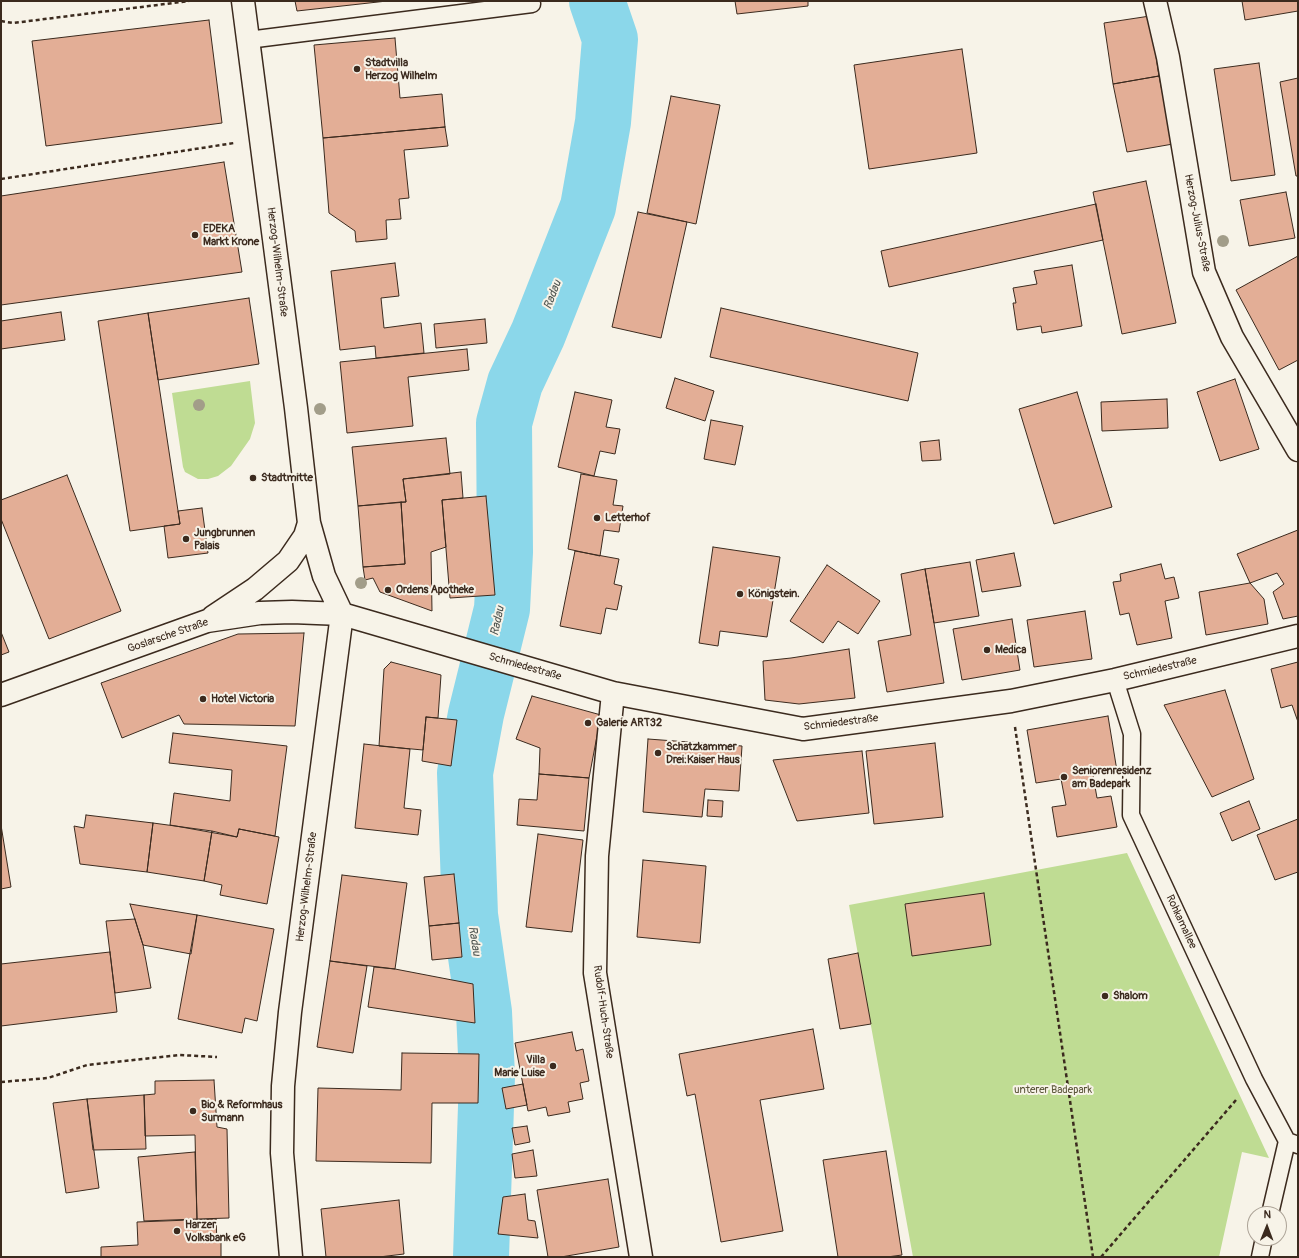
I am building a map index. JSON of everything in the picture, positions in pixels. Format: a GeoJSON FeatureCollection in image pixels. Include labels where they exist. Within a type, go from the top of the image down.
{"type":"FeatureCollection","features":[{"type":"Feature","properties":{"kind":"street","name":"Herzog-Wilhelm-Straße"},"geometry":{"type":"LineString","coordinates":[[243,1],[296,408],[309,524],[324,576],[342,614],[290,1012],[283,1086],[282,1153],[290,1257]]}},
{"type":"Feature","properties":{"kind":"street","name":"Herzog-Julius-Straße"},"geometry":{"type":"LineString","coordinates":[[1155,1],[1168,57],[1204,272],[1232,337],[1298,450]]}},
{"type":"Feature","properties":{"kind":"street"},"geometry":{"type":"LineString","coordinates":[[207,621],[255,590],[288,561],[305,536],[309,524]]}},
{"type":"Feature","properties":{"kind":"street","name":"Goslarsche Straße"},"geometry":{"type":"LineString","coordinates":[[1,695],[207,621],[260,613],[292,612],[342,614]]}},
{"type":"Feature","properties":{"kind":"street","name":"Schmiedestraße"},"geometry":{"type":"LineString","coordinates":[[342,614],[613,692],[803,729],[1011,700],[1115,680],[1298,636]]}},
{"type":"Feature","properties":{"kind":"street","name":"Rudolf-Huch-Straße"},"geometry":{"type":"LineString","coordinates":[[613,692],[596,856],[595,973],[641,1257]]}},
{"type":"Feature","properties":{"kind":"lane"},"geometry":{"type":"LineString","coordinates":[[248,40],[532,4]]}},
{"type":"Feature","properties":{"kind":"lane","name":"Rohkamallee"},"geometry":{"type":"LineString","coordinates":[[1115,680],[1132,734],[1131,815],[1254,1079],[1293,1143]]}},
{"type":"Feature","properties":{"kind":"lane"},"geometry":{"type":"LineString","coordinates":[[1273,1206],[1293,1143]]}},
{"type":"Feature","properties":{"kind":"lane"},"geometry":{"type":"LineString","coordinates":[[1260,1257],[1262,1246]]}},
{"type":"Feature","properties":{"kind":"path"},"geometry":{"type":"LineString","coordinates":[[1,21],[13,23],[190,1]]}},
{"type":"Feature","properties":{"kind":"path"},"geometry":{"type":"LineString","coordinates":[[1,179],[262,139]]}},
{"type":"Feature","properties":{"kind":"path"},"geometry":{"type":"LineString","coordinates":[[1011,700],[1093,1257]]}},
{"type":"Feature","properties":{"kind":"path"},"geometry":{"type":"LineString","coordinates":[[1,1082],[48,1078],[94,1064],[180,1055],[217,1057]]}},
{"type":"Feature","properties":{"kind":"path"},"geometry":{"type":"LineString","coordinates":[[1101,1257],[1254,1079]]}},
{"type":"Feature","properties":{"kind":"green space"},"geometry":{"type":"Polygon","coordinates":[[[250,381],[255,423],[250,439],[231,466],[218,476],[208,479],[198,479],[185,472],[172,393],[250,381]]]}},
{"type":"Feature","properties":{"kind":"green space","name":"unterer Badepark"},"geometry":{"type":"Polygon","coordinates":[[[1127,853],[1269,1158],[1242,1152],[1219,1257],[913,1257],[849,905],[1127,853]]]}},
{"type":"Feature","properties":{"kind":"building"},"geometry":{"type":"Polygon","coordinates":[[[295,1],[387,1],[297,11],[295,1]]]}},
{"type":"Feature","properties":{"kind":"building"},"geometry":{"type":"Polygon","coordinates":[[[735,1],[808,1],[808,6],[737,14],[735,1]]]}},
{"type":"Feature","properties":{"kind":"building"},"geometry":{"type":"Polygon","coordinates":[[[1242,1],[1298,1],[1298,11],[1245,20],[1242,1]]]}},
{"type":"Feature","properties":{"kind":"building"},"geometry":{"type":"Polygon","coordinates":[[[1150,16],[1159,76],[1113,84],[1104,23],[1150,16]]]}},
{"type":"Feature","properties":{"kind":"building"},"geometry":{"type":"Polygon","coordinates":[[[209,20],[222,123],[46,146],[32,41],[209,20]]]}},
{"type":"Feature","properties":{"kind":"building","name":"Stadtvilla Herzog Wilhelm"},"geometry":{"type":"Polygon","coordinates":[[[395,38],[400,98],[442,94],[445,127],[323,138],[314,45],[395,38]]]}},
{"type":"Feature","properties":{"kind":"building"},"geometry":{"type":"Polygon","coordinates":[[[962,49],[977,153],[869,169],[854,65],[962,49]]]}},
{"type":"Feature","properties":{"kind":"building"},"geometry":{"type":"Polygon","coordinates":[[[1259,63],[1275,175],[1231,181],[1214,69],[1259,63]]]}},
{"type":"Feature","properties":{"kind":"building"},"geometry":{"type":"Polygon","coordinates":[[[1159,76],[1173,144],[1127,152],[1113,84],[1159,76]]]}},
{"type":"Feature","properties":{"kind":"building"},"geometry":{"type":"Polygon","coordinates":[[[1298,78],[1298,176],[1296,176],[1280,82],[1298,78]]]}},
{"type":"Feature","properties":{"kind":"building"},"geometry":{"type":"Polygon","coordinates":[[[671,96],[720,105],[696,224],[647,213],[671,96]]]}},
{"type":"Feature","properties":{"kind":"building"},"geometry":{"type":"Polygon","coordinates":[[[445,127],[448,146],[404,150],[409,198],[399,199],[401,219],[386,220],[387,239],[356,242],[355,231],[329,213],[323,138],[445,127]]]}},
{"type":"Feature","properties":{"kind":"building"},"geometry":{"type":"Polygon","coordinates":[[[224,162],[242,272],[1,305],[1,196],[224,162]]]}},
{"type":"Feature","properties":{"kind":"building"},"geometry":{"type":"Polygon","coordinates":[[[1146,181],[1176,323],[1122,334],[1093,192],[1146,181]]]}},
{"type":"Feature","properties":{"kind":"building"},"geometry":{"type":"Polygon","coordinates":[[[1286,192],[1295,238],[1249,246],[1240,200],[1286,192]]]}},
{"type":"Feature","properties":{"kind":"building"},"geometry":{"type":"Polygon","coordinates":[[[1096,204],[1103,240],[889,287],[881,251],[1096,204]]]}},
{"type":"Feature","properties":{"kind":"building"},"geometry":{"type":"Polygon","coordinates":[[[638,212],[687,222],[661,338],[612,327],[638,212]]]}},
{"type":"Feature","properties":{"kind":"building"},"geometry":{"type":"Polygon","coordinates":[[[1298,256],[1298,360],[1279,370],[1236,290],[1298,256]]]}},
{"type":"Feature","properties":{"kind":"building"},"geometry":{"type":"Polygon","coordinates":[[[395,263],[399,296],[381,298],[384,328],[421,323],[424,353],[376,358],[375,346],[340,350],[331,271],[395,263]]]}},
{"type":"Feature","properties":{"kind":"building"},"geometry":{"type":"Polygon","coordinates":[[[1072,265],[1082,326],[1042,333],[1041,326],[1017,330],[1013,303],[1016,303],[1013,288],[1037,284],[1034,271],[1072,265]]]}},
{"type":"Feature","properties":{"kind":"building"},"geometry":{"type":"Polygon","coordinates":[[[249,298],[259,364],[158,380],[148,313],[249,298]]]}},
{"type":"Feature","properties":{"kind":"building"},"geometry":{"type":"Polygon","coordinates":[[[721,308],[918,353],[908,401],[710,357],[721,308]]]}},
{"type":"Feature","properties":{"kind":"building"},"geometry":{"type":"Polygon","coordinates":[[[61,312],[65,340],[1,349],[1,321],[61,312]]]}},
{"type":"Feature","properties":{"kind":"building"},"geometry":{"type":"Polygon","coordinates":[[[148,313],[180,524],[130,531],[98,321],[148,313]]]}},
{"type":"Feature","properties":{"kind":"building"},"geometry":{"type":"Polygon","coordinates":[[[485,319],[487,343],[436,348],[434,324],[485,319]]]}},
{"type":"Feature","properties":{"kind":"building"},"geometry":{"type":"Polygon","coordinates":[[[467,349],[469,370],[408,377],[413,426],[347,433],[340,362],[467,349]]]}},
{"type":"Feature","properties":{"kind":"building"},"geometry":{"type":"Polygon","coordinates":[[[675,378],[714,391],[705,421],[666,408],[675,378]]]}},
{"type":"Feature","properties":{"kind":"building"},"geometry":{"type":"Polygon","coordinates":[[[1235,379],[1259,449],[1220,461],[1197,392],[1235,379]]]}},
{"type":"Feature","properties":{"kind":"building"},"geometry":{"type":"Polygon","coordinates":[[[575,392],[612,400],[606,427],[620,429],[615,454],[600,451],[594,476],[558,467],[575,392]]]}},
{"type":"Feature","properties":{"kind":"building"},"geometry":{"type":"Polygon","coordinates":[[[1077,392],[1112,507],[1054,524],[1019,409],[1077,392]]]}},
{"type":"Feature","properties":{"kind":"building"},"geometry":{"type":"Polygon","coordinates":[[[1167,399],[1168,428],[1102,431],[1101,402],[1167,399]]]}},
{"type":"Feature","properties":{"kind":"building"},"geometry":{"type":"Polygon","coordinates":[[[711,420],[743,426],[735,465],[704,459],[711,420]]]}},
{"type":"Feature","properties":{"kind":"building"},"geometry":{"type":"Polygon","coordinates":[[[446,438],[450,474],[403,479],[406,502],[358,506],[352,447],[446,438]]]}},
{"type":"Feature","properties":{"kind":"building"},"geometry":{"type":"Polygon","coordinates":[[[939,440],[941,460],[922,461],[920,442],[939,440]]]}},
{"type":"Feature","properties":{"kind":"building"},"geometry":{"type":"Polygon","coordinates":[[[461,472],[463,498],[442,500],[446,547],[431,552],[432,611],[380,592],[373,578],[365,580],[363,567],[405,564],[401,502],[406,502],[403,479],[461,472]]]}},
{"type":"Feature","properties":{"kind":"building","name":"Letterhof"},"geometry":{"type":"Polygon","coordinates":[[[581,474],[617,480],[613,505],[623,506],[619,532],[604,530],[600,556],[568,549],[581,474]]]}},
{"type":"Feature","properties":{"kind":"building"},"geometry":{"type":"Polygon","coordinates":[[[67,475],[121,611],[49,639],[1,519],[1,500],[67,475]]]}},
{"type":"Feature","properties":{"kind":"building"},"geometry":{"type":"Polygon","coordinates":[[[486,496],[495,595],[450,598],[442,500],[486,496]]]}},
{"type":"Feature","properties":{"kind":"building"},"geometry":{"type":"Polygon","coordinates":[[[401,502],[405,564],[363,567],[358,506],[401,502]]]}},
{"type":"Feature","properties":{"kind":"building","name":"Jungbrunnen Palais"},"geometry":{"type":"Polygon","coordinates":[[[202,508],[208,553],[168,558],[164,526],[180,524],[178,511],[202,508]]]}},
{"type":"Feature","properties":{"kind":"building"},"geometry":{"type":"Polygon","coordinates":[[[1298,530],[1298,616],[1283,619],[1273,592],[1284,584],[1277,573],[1250,583],[1237,554],[1298,530]]]}},
{"type":"Feature","properties":{"kind":"building","name":"Königstein."},"geometry":{"type":"Polygon","coordinates":[[[713,547],[780,557],[767,637],[720,631],[718,646],[699,643],[713,547]]]}},
{"type":"Feature","properties":{"kind":"building"},"geometry":{"type":"Polygon","coordinates":[[[575,551],[619,559],[614,584],[622,586],[617,610],[606,608],[601,634],[560,626],[575,551]]]}},
{"type":"Feature","properties":{"kind":"building"},"geometry":{"type":"Polygon","coordinates":[[[1014,553],[1021,586],[982,592],[976,560],[1014,553]]]}},
{"type":"Feature","properties":{"kind":"building"},"geometry":{"type":"Polygon","coordinates":[[[970,562],[979,616],[934,623],[925,569],[970,562]]]}},
{"type":"Feature","properties":{"kind":"building"},"geometry":{"type":"Polygon","coordinates":[[[1161,564],[1165,579],[1174,577],[1179,598],[1165,601],[1172,638],[1137,645],[1129,613],[1120,615],[1113,582],[1121,581],[1120,574],[1161,564]]]}},
{"type":"Feature","properties":{"kind":"building"},"geometry":{"type":"Polygon","coordinates":[[[827,565],[880,601],[858,634],[838,621],[823,643],[790,621],[827,565]]]}},
{"type":"Feature","properties":{"kind":"building"},"geometry":{"type":"Polygon","coordinates":[[[925,569],[944,683],[887,692],[878,641],[911,635],[901,574],[925,569]]]}},
{"type":"Feature","properties":{"kind":"building"},"geometry":{"type":"Polygon","coordinates":[[[1250,583],[1264,599],[1268,624],[1206,635],[1199,592],[1250,583]]]}},
{"type":"Feature","properties":{"kind":"building"},"geometry":{"type":"Polygon","coordinates":[[[1085,611],[1092,659],[1034,667],[1027,620],[1085,611]]]}},
{"type":"Feature","properties":{"kind":"building","name":"Medica"},"geometry":{"type":"Polygon","coordinates":[[[1012,619],[1020,670],[962,680],[953,629],[1012,619]]]}},
{"type":"Feature","properties":{"kind":"building"},"geometry":{"type":"Polygon","coordinates":[[[1,632],[9,652],[1,655],[1,632]]]}},
{"type":"Feature","properties":{"kind":"building","name":"Hotel Victoria"},"geometry":{"type":"Polygon","coordinates":[[[304,633],[295,726],[184,724],[179,715],[122,738],[101,683],[238,634],[304,633]]]}},
{"type":"Feature","properties":{"kind":"building"},"geometry":{"type":"Polygon","coordinates":[[[849,649],[855,698],[799,704],[765,700],[763,661],[849,649]]]}},
{"type":"Feature","properties":{"kind":"building"},"geometry":{"type":"Polygon","coordinates":[[[391,662],[441,675],[438,718],[426,717],[423,750],[379,746],[384,669],[391,662]]]}},
{"type":"Feature","properties":{"kind":"building"},"geometry":{"type":"Polygon","coordinates":[[[1298,662],[1298,722],[1292,705],[1281,708],[1271,669],[1298,662]]]}},
{"type":"Feature","properties":{"kind":"building"},"geometry":{"type":"Polygon","coordinates":[[[1225,690],[1254,779],[1212,797],[1164,705],[1225,690]]]}},
{"type":"Feature","properties":{"kind":"building"},"geometry":{"type":"Polygon","coordinates":[[[532,696],[601,715],[589,778],[539,774],[540,748],[516,739],[532,696]]]}},
{"type":"Feature","properties":{"kind":"building","name":"Seniorenresidenz am Badepark"},"geometry":{"type":"Polygon","coordinates":[[[1108,716],[1117,771],[1093,775],[1097,798],[1111,796],[1117,827],[1057,837],[1052,807],[1066,805],[1061,779],[1036,783],[1027,730],[1108,716]]]}},
{"type":"Feature","properties":{"kind":"building"},"geometry":{"type":"Polygon","coordinates":[[[426,717],[457,720],[451,766],[422,761],[426,717]]]}},
{"type":"Feature","properties":{"kind":"building"},"geometry":{"type":"Polygon","coordinates":[[[173,733],[287,746],[275,836],[239,829],[237,837],[170,825],[174,793],[230,801],[232,770],[169,763],[173,733]]]}},
{"type":"Feature","properties":{"kind":"building"},"geometry":{"type":"Polygon","coordinates":[[[648,739],[742,746],[739,791],[705,789],[702,817],[643,812],[648,739]]]}},
{"type":"Feature","properties":{"kind":"building"},"geometry":{"type":"Polygon","coordinates":[[[935,743],[943,817],[874,824],[866,751],[935,743]]]}},
{"type":"Feature","properties":{"kind":"building"},"geometry":{"type":"Polygon","coordinates":[[[364,744],[410,749],[404,808],[421,810],[418,835],[355,828],[364,744]]]}},
{"type":"Feature","properties":{"kind":"building"},"geometry":{"type":"Polygon","coordinates":[[[862,751],[869,813],[797,821],[773,760],[862,751]]]}},
{"type":"Feature","properties":{"kind":"building"},"geometry":{"type":"Polygon","coordinates":[[[539,774],[589,778],[584,831],[517,825],[519,799],[537,800],[539,774]]]}},
{"type":"Feature","properties":{"kind":"building"},"geometry":{"type":"Polygon","coordinates":[[[708,800],[723,801],[722,817],[707,816],[708,800]]]}},
{"type":"Feature","properties":{"kind":"building"},"geometry":{"type":"Polygon","coordinates":[[[1249,801],[1260,829],[1232,841],[1220,813],[1249,801]]]}},
{"type":"Feature","properties":{"kind":"building"},"geometry":{"type":"Polygon","coordinates":[[[86,815],[153,823],[147,872],[80,864],[74,826],[84,828],[86,815]]]}},
{"type":"Feature","properties":{"kind":"building"},"geometry":{"type":"Polygon","coordinates":[[[1298,819],[1298,872],[1275,880],[1257,835],[1298,819]]]}},
{"type":"Feature","properties":{"kind":"building"},"geometry":{"type":"Polygon","coordinates":[[[153,823],[212,831],[204,881],[147,872],[153,823]]]}},
{"type":"Feature","properties":{"kind":"building"},"geometry":{"type":"Polygon","coordinates":[[[1,825],[11,887],[1,889],[1,825]]]}},
{"type":"Feature","properties":{"kind":"building"},"geometry":{"type":"Polygon","coordinates":[[[239,829],[279,837],[267,904],[220,895],[222,885],[204,881],[212,831],[237,837],[239,829]]]}},
{"type":"Feature","properties":{"kind":"building"},"geometry":{"type":"Polygon","coordinates":[[[538,834],[583,840],[572,932],[526,927],[538,834]]]}},
{"type":"Feature","properties":{"kind":"building"},"geometry":{"type":"Polygon","coordinates":[[[643,860],[706,866],[700,943],[637,937],[643,860]]]}},
{"type":"Feature","properties":{"kind":"building"},"geometry":{"type":"Polygon","coordinates":[[[454,874],[459,923],[429,926],[424,877],[454,874]]]}},
{"type":"Feature","properties":{"kind":"building"},"geometry":{"type":"Polygon","coordinates":[[[342,875],[407,883],[395,969],[330,961],[342,875]]]}},
{"type":"Feature","properties":{"kind":"building"},"geometry":{"type":"Polygon","coordinates":[[[984,893],[991,945],[912,956],[905,904],[984,893]]]}},
{"type":"Feature","properties":{"kind":"building"},"geometry":{"type":"Polygon","coordinates":[[[130,904],[197,915],[191,954],[143,945],[130,904]]]}},
{"type":"Feature","properties":{"kind":"building"},"geometry":{"type":"Polygon","coordinates":[[[197,915],[274,929],[257,1021],[245,1018],[242,1033],[178,1019],[197,915]]]}},
{"type":"Feature","properties":{"kind":"building"},"geometry":{"type":"Polygon","coordinates":[[[135,919],[143,945],[151,988],[115,993],[106,921],[135,919]]]}},
{"type":"Feature","properties":{"kind":"building"},"geometry":{"type":"Polygon","coordinates":[[[459,923],[462,957],[432,960],[429,926],[459,923]]]}},
{"type":"Feature","properties":{"kind":"building"},"geometry":{"type":"Polygon","coordinates":[[[110,952],[117,1012],[1,1026],[1,964],[110,952]]]}},
{"type":"Feature","properties":{"kind":"building"},"geometry":{"type":"Polygon","coordinates":[[[858,953],[871,1024],[840,1029],[828,959],[858,953]]]}},
{"type":"Feature","properties":{"kind":"building"},"geometry":{"type":"Polygon","coordinates":[[[330,961],[367,966],[353,1053],[317,1047],[330,961]]]}},
{"type":"Feature","properties":{"kind":"building"},"geometry":{"type":"Polygon","coordinates":[[[374,967],[395,969],[473,984],[475,1023],[368,1007],[374,967]]]}},
{"type":"Feature","properties":{"kind":"building"},"geometry":{"type":"Polygon","coordinates":[[[813,1029],[824,1089],[760,1100],[783,1231],[721,1242],[695,1094],[687,1096],[679,1054],[813,1029]]]}},
{"type":"Feature","properties":{"kind":"building","name":"Villa Marie Luise"},"geometry":{"type":"Polygon","coordinates":[[[572,1032],[576,1051],[583,1049],[589,1081],[580,1083],[583,1099],[568,1102],[570,1112],[548,1116],[546,1107],[528,1111],[515,1043],[572,1032]]]}},
{"type":"Feature","properties":{"kind":"building"},"geometry":{"type":"Polygon","coordinates":[[[402,1053],[479,1054],[478,1103],[432,1103],[431,1163],[316,1161],[318,1088],[401,1090],[402,1053]]]}},
{"type":"Feature","properties":{"kind":"building"},"geometry":{"type":"Polygon","coordinates":[[[214,1080],[217,1127],[227,1129],[229,1218],[197,1219],[195,1135],[145,1136],[144,1095],[155,1094],[155,1081],[214,1080]]]}},
{"type":"Feature","properties":{"kind":"building"},"geometry":{"type":"Polygon","coordinates":[[[523,1084],[527,1105],[506,1109],[502,1088],[523,1084]]]}},
{"type":"Feature","properties":{"kind":"building"},"geometry":{"type":"Polygon","coordinates":[[[144,1095],[146,1149],[93,1150],[87,1099],[144,1095]]]}},
{"type":"Feature","properties":{"kind":"building"},"geometry":{"type":"Polygon","coordinates":[[[87,1099],[99,1188],[66,1193],[53,1103],[87,1099]]]}},
{"type":"Feature","properties":{"kind":"building"},"geometry":{"type":"Polygon","coordinates":[[[527,1126],[530,1142],[515,1145],[512,1128],[527,1126]]]}},
{"type":"Feature","properties":{"kind":"building"},"geometry":{"type":"Polygon","coordinates":[[[533,1150],[537,1176],[515,1178],[512,1154],[533,1150]]]}},
{"type":"Feature","properties":{"kind":"building"},"geometry":{"type":"Polygon","coordinates":[[[886,1151],[902,1255],[887,1257],[838,1257],[823,1160],[886,1151]]]}},
{"type":"Feature","properties":{"kind":"building"},"geometry":{"type":"Polygon","coordinates":[[[195,1152],[197,1219],[144,1221],[138,1157],[195,1152]]]}},
{"type":"Feature","properties":{"kind":"building"},"geometry":{"type":"Polygon","coordinates":[[[608,1179],[619,1247],[561,1257],[548,1257],[537,1190],[608,1179]]]}},
{"type":"Feature","properties":{"kind":"building"},"geometry":{"type":"Polygon","coordinates":[[[525,1194],[528,1220],[535,1221],[538,1238],[498,1234],[503,1197],[525,1194]]]}},
{"type":"Feature","properties":{"kind":"building"},"geometry":{"type":"Polygon","coordinates":[[[399,1200],[404,1254],[379,1257],[326,1257],[321,1209],[399,1200]]]}},
{"type":"Feature","properties":{"kind":"building","name":"Harzer Volksbank eG"},"geometry":{"type":"Polygon","coordinates":[[[216,1219],[217,1242],[221,1241],[221,1257],[101,1257],[101,1247],[138,1245],[137,1222],[216,1219]]]}},
{"type":"Feature","properties":{"kind":"waterway","name":"Radau"},"geometry":{"type":"LineString","coordinates":[[481,1257],[487,1076],[484,1012],[470,915],[465,773],[476,714],[502,609],[505,552],[504,423],[515,383],[538,334],[588,207],[603,122],[610,39],[597,1]]}},
{"type":"Feature","properties":{"kind":"place","name":"Stadtvilla Herzog Wilhelm"},"geometry":{"type":"Point","coordinates":[357,69]}},
{"type":"Feature","properties":{"kind":"place","name":"EDEKA Markt Krone"},"geometry":{"type":"Point","coordinates":[195,235]}},
{"type":"Feature","properties":{"kind":"place","name":"Stadtmitte"},"geometry":{"type":"Point","coordinates":[253,478]}},
{"type":"Feature","properties":{"kind":"place","name":"Letterhof"},"geometry":{"type":"Point","coordinates":[597,518]}},
{"type":"Feature","properties":{"kind":"place","name":"Jungbrunnen Palais"},"geometry":{"type":"Point","coordinates":[186,539]}},
{"type":"Feature","properties":{"kind":"place","name":"Ordens Apotheke"},"geometry":{"type":"Point","coordinates":[388,590]}},
{"type":"Feature","properties":{"kind":"place","name":"Königstein."},"geometry":{"type":"Point","coordinates":[740,594]}},
{"type":"Feature","properties":{"kind":"place","name":"Medica"},"geometry":{"type":"Point","coordinates":[987,650]}},
{"type":"Feature","properties":{"kind":"place","name":"Hotel Victoria"},"geometry":{"type":"Point","coordinates":[203,699]}},
{"type":"Feature","properties":{"kind":"place","name":"Galerie ART32"},"geometry":{"type":"Point","coordinates":[588,723]}},
{"type":"Feature","properties":{"kind":"place","name":"Schatzkammer Drei:Kaiser Haus"},"geometry":{"type":"Point","coordinates":[658,753]}},
{"type":"Feature","properties":{"kind":"place","name":"Seniorenresidenz am Badepark"},"geometry":{"type":"Point","coordinates":[1064,777]}},
{"type":"Feature","properties":{"kind":"place","name":"Shalom"},"geometry":{"type":"Point","coordinates":[1105,996]}},
{"type":"Feature","properties":{"kind":"place","name":"Villa Marie Luise"},"geometry":{"type":"Point","coordinates":[553,1066]}},
{"type":"Feature","properties":{"kind":"place","name":"Bio & Reformhaus Surmann"},"geometry":{"type":"Point","coordinates":[193,1111]}},
{"type":"Feature","properties":{"kind":"place","name":"Harzer Volksbank eG"},"geometry":{"type":"Point","coordinates":[177,1231]}}]}
